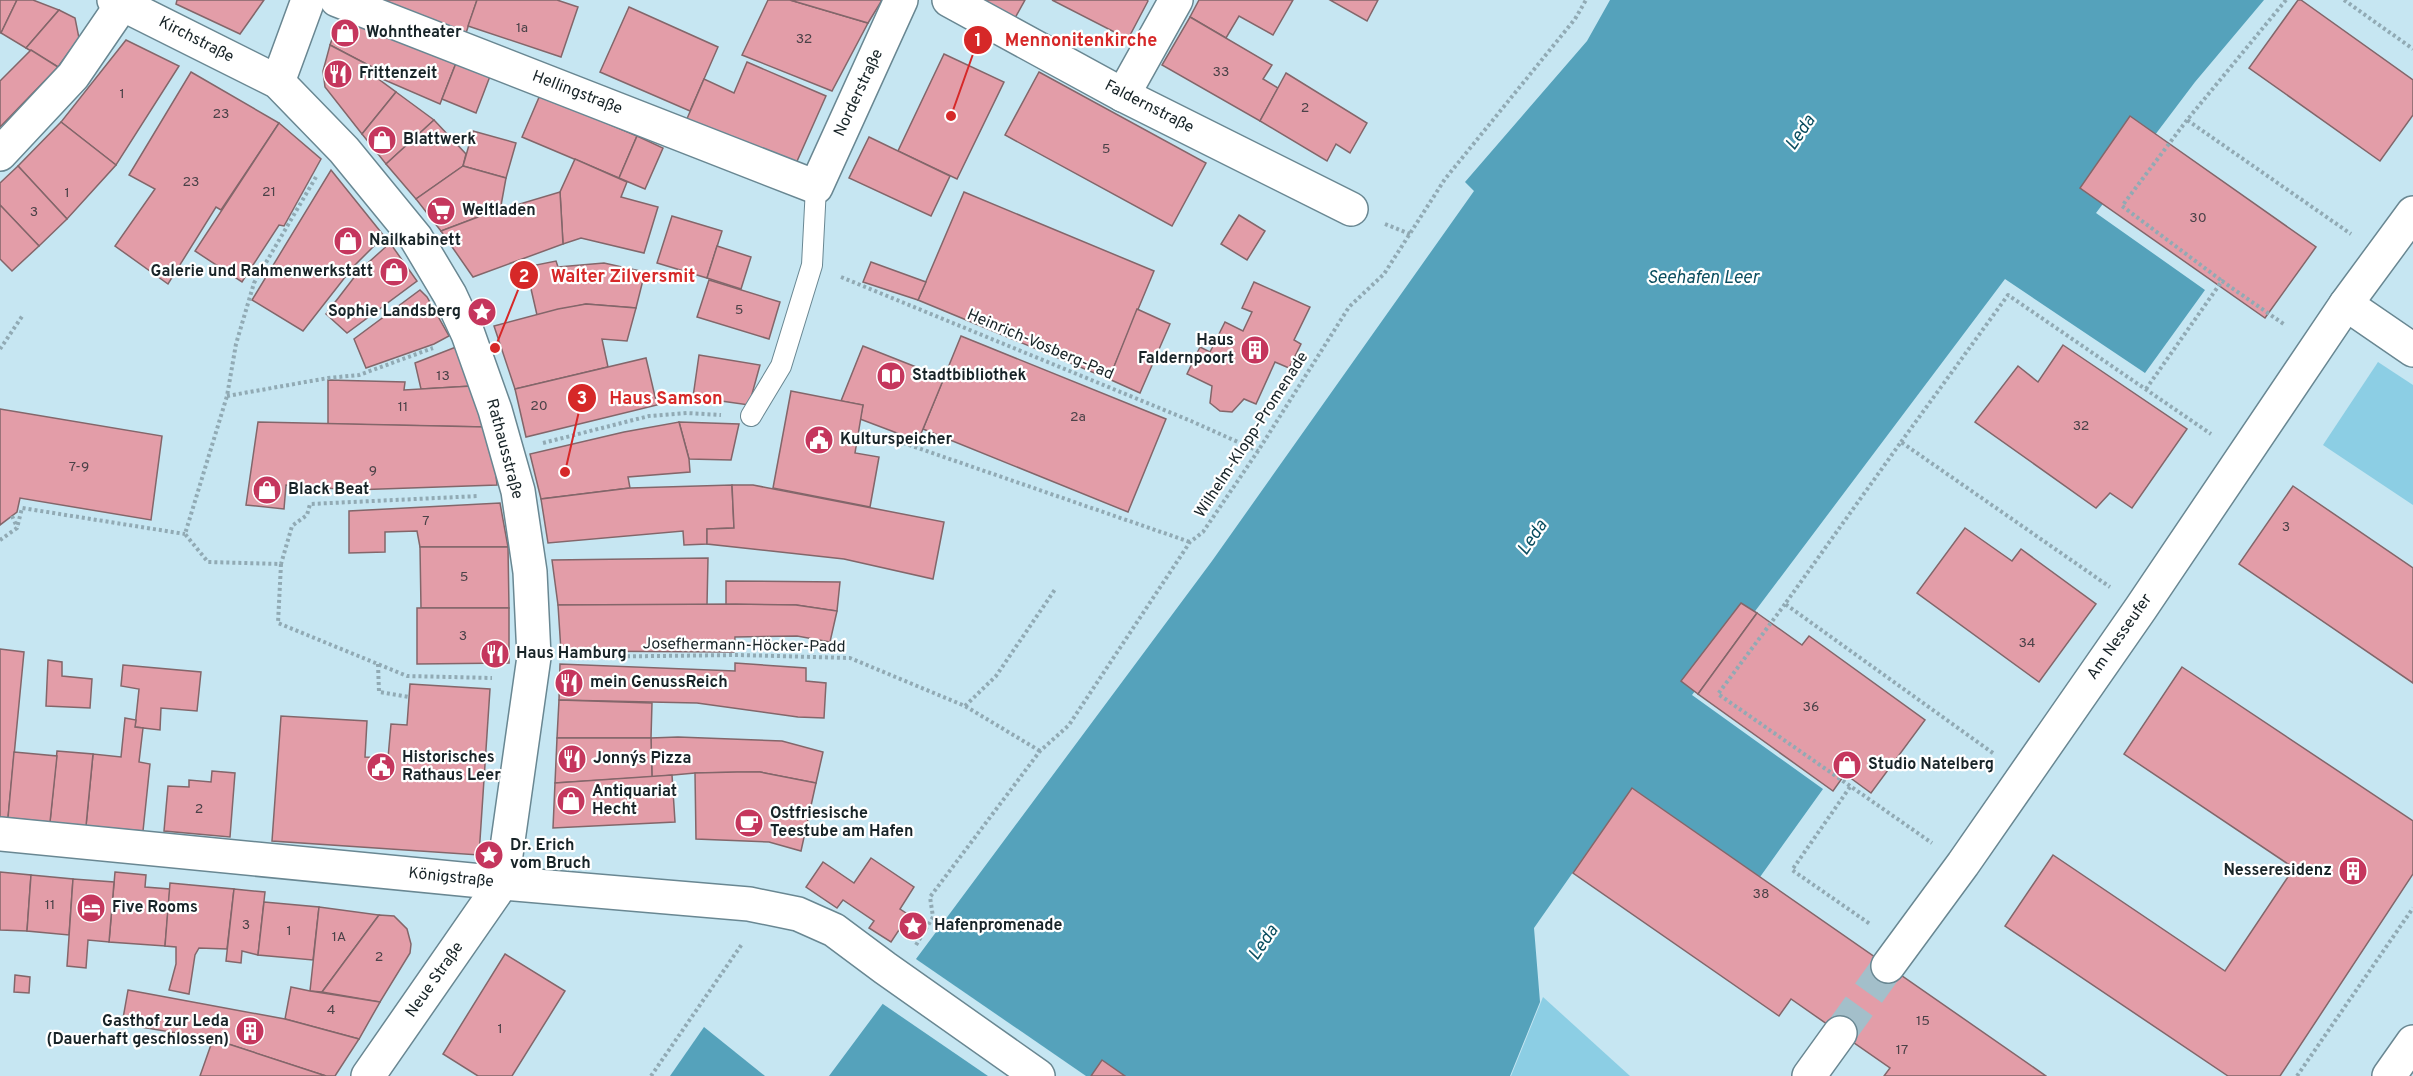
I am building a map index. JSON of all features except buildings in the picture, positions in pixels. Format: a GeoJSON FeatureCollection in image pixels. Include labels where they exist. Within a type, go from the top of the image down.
{"type":"FeatureCollection","features":[{"type":"Feature","properties":{"kind":"street"},"geometry":{"type":"LineString","coordinates":[[278,82],[308,0]]}},
{"type":"Feature","properties":{"kind":"street","name":"Hellingstraße"},"geometry":{"type":"LineString","coordinates":[[337,0],[816,187]]}},
{"type":"Feature","properties":{"kind":"street","name":"Norderstraße"},"geometry":{"type":"LineString","coordinates":[[816,187],[901,0]]}},
{"type":"Feature","properties":{"kind":"street","name":"Faldernstraße"},"geometry":{"type":"LineString","coordinates":[[949,0],[1123,95],[1351,209]]}},
{"type":"Feature","properties":{"kind":"street"},"geometry":{"type":"LineString","coordinates":[[1123,95],[1176,0]]}},
{"type":"Feature","properties":{"kind":"street"},"geometry":{"type":"LineString","coordinates":[[0,154],[73,76],[119,2]]}},
{"type":"Feature","properties":{"kind":"street","name":"Kirchstraße"},"geometry":{"type":"LineString","coordinates":[[119,2],[278,82]]}},
{"type":"Feature","properties":{"kind":"street","name":"Rathausstraße"},"geometry":{"type":"LineString","coordinates":[[278,82],[344,150],[416,238],[450,295],[468,334],[508,452],[518,491],[530,572],[533,669],[502,883]]}},
{"type":"Feature","properties":{"kind":"street","name":"Am Nesseufer"},"geometry":{"type":"LineString","coordinates":[[1895,957],[1963,864],[2141,608],[2346,304],[2413,213]]}},
{"type":"Feature","properties":{"kind":"street"},"geometry":{"type":"LineString","coordinates":[[2346,304],[2413,350]]}},
{"type":"Feature","properties":{"kind":"street","name":"Königstraße"},"geometry":{"type":"LineString","coordinates":[[0,834],[502,883],[749,904],[798,914],[834,930],[1038,1076]]}},
{"type":"Feature","properties":{"kind":"street","name":"Neue Straße"},"geometry":{"type":"LineString","coordinates":[[368,1076],[502,883]]}},
{"type":"Feature","properties":{"kind":"street"},"geometry":{"type":"LineString","coordinates":[[1809,1076],[1840,1033]]}},
{"type":"Feature","properties":{"kind":"lane"},"geometry":{"type":"LineString","coordinates":[[751,416],[781,366],[812,266],[816,187]]}},
{"type":"Feature","properties":{"kind":"path","name":"Wilhelm-Klopp-Promenade"},"geometry":{"type":"LineString","coordinates":[[933,917],[930,897],[1040,751],[1069,725],[1190,542],[1203,532],[1258,451],[1349,307],[1384,274],[1444,179],[1575,19],[1586,0]]}},
{"type":"Feature","properties":{"kind":"path"},"geometry":{"type":"LineString","coordinates":[[2286,0],[2187,120],[2121,206],[2222,281],[2317,347]]}},
{"type":"Feature","properties":{"kind":"path"},"geometry":{"type":"LineString","coordinates":[[2344,0],[2413,50]]}},
{"type":"Feature","properties":{"kind":"path"},"geometry":{"type":"LineString","coordinates":[[2187,120],[2383,256]]}},
{"type":"Feature","properties":{"kind":"path"},"geometry":{"type":"LineString","coordinates":[[185,534],[227,396],[236,344],[254,283],[325,162],[344,150]]}},
{"type":"Feature","properties":{"kind":"path","name":"Heinrich-Vosberg-Pad"},"geometry":{"type":"LineString","coordinates":[[812,266],[1071,371],[1258,451]]}},
{"type":"Feature","properties":{"kind":"path"},"geometry":{"type":"LineString","coordinates":[[2146,389],[2222,281]]}},
{"type":"Feature","properties":{"kind":"path"},"geometry":{"type":"LineString","coordinates":[[1963,864],[1718,694],[2008,295],[2243,456]]}},
{"type":"Feature","properties":{"kind":"path"},"geometry":{"type":"LineString","coordinates":[[0,349],[23,315]]}},
{"type":"Feature","properties":{"kind":"path"},"geometry":{"type":"LineString","coordinates":[[227,396],[327,378],[359,375],[468,334]]}},
{"type":"Feature","properties":{"kind":"path"},"geometry":{"type":"LineString","coordinates":[[508,452],[649,416],[687,413],[751,416]]}},
{"type":"Feature","properties":{"kind":"path"},"geometry":{"type":"LineString","coordinates":[[886,437],[1190,542]]}},
{"type":"Feature","properties":{"kind":"path"},"geometry":{"type":"LineString","coordinates":[[1901,442],[2141,608]]}},
{"type":"Feature","properties":{"kind":"path"},"geometry":{"type":"LineString","coordinates":[[0,540],[17,528],[22,508],[185,534],[208,562],[281,564],[292,526],[308,515],[310,504],[475,496],[518,491]]}},
{"type":"Feature","properties":{"kind":"path"},"geometry":{"type":"LineString","coordinates":[[12,516],[17,528]]}},
{"type":"Feature","properties":{"kind":"path","name":"Josefhermann-Höcker-Padd"},"geometry":{"type":"LineString","coordinates":[[281,564],[278,623],[407,676],[739,655],[850,658],[965,706],[1040,751]]}},
{"type":"Feature","properties":{"kind":"path"},"geometry":{"type":"LineString","coordinates":[[965,706],[996,676],[1056,588]]}},
{"type":"Feature","properties":{"kind":"path"},"geometry":{"type":"LineString","coordinates":[[1785,604],[2024,775]]}},
{"type":"Feature","properties":{"kind":"path"},"geometry":{"type":"LineString","coordinates":[[378,664],[379,692],[409,697]]}},
{"type":"Feature","properties":{"kind":"path"},"geometry":{"type":"LineString","coordinates":[[1850,787],[1792,870],[1895,957]]}},
{"type":"Feature","properties":{"kind":"path"},"geometry":{"type":"LineString","coordinates":[[2297,1076],[2413,908]]}},
{"type":"Feature","properties":{"kind":"path"},"geometry":{"type":"LineString","coordinates":[[651,1076],[740,943]]}},
{"type":"Feature","properties":{"kind":"shaded area"},"geometry":{"type":"Polygon","coordinates":[[[2378,362],[2413,385],[2413,505],[2323,445],[2378,362]]]}},
{"type":"Feature","properties":{"kind":"shaded area"},"geometry":{"type":"Polygon","coordinates":[[[1543,997],[1630,1076],[1511,1076],[1543,997]]]}},
{"type":"Feature","properties":{"kind":"water","name":"Seehafen Leer"},"geometry":{"type":"Polygon","coordinates":[[[1610,0],[2264,0],[2195,82],[2096,213],[2205,290],[2145,373],[2005,279],[1692,695],[1823,789],[1760,877],[1632,788],[1534,928],[1540,1002],[1510,1076],[829,1076],[1212,561],[1474,191],[1465,182],[1587,41],[1610,0]]]}},
{"type":"Feature","properties":{"kind":"water"},"geometry":{"type":"Polygon","coordinates":[[[704,1027],[765,1076],[670,1076],[704,1027]]]}},
{"type":"Feature","properties":{"kind":"pier"},"geometry":{"type":"Polygon","coordinates":[[[913,957],[1086,1076],[988,1076],[880,1002],[913,957]]]}},
{"type":"Feature","properties":{"kind":"tunnel"},"geometry":{"type":"LineString","coordinates":[[1840,1033],[1888,966]]}},
{"type":"Feature","properties":{"kind":"place","name":"Wohntheater"},"geometry":{"type":"Point","coordinates":[345,33]}},
{"type":"Feature","properties":{"kind":"place","name":"Frittenzeit"},"geometry":{"type":"Point","coordinates":[338,74]}},
{"type":"Feature","properties":{"kind":"place","name":"Mennonitenkirche"},"geometry":{"type":"Point","coordinates":[951,116]}},
{"type":"Feature","properties":{"kind":"place","name":"Blattwerk"},"geometry":{"type":"Point","coordinates":[382,140]}},
{"type":"Feature","properties":{"kind":"place","name":"Weltladen"},"geometry":{"type":"Point","coordinates":[441,211]}},
{"type":"Feature","properties":{"kind":"place","name":"Nailkabinett"},"geometry":{"type":"Point","coordinates":[348,241]}},
{"type":"Feature","properties":{"kind":"place","name":"Galerie und Rahmenwerkstatt"},"geometry":{"type":"Point","coordinates":[394,272]}},
{"type":"Feature","properties":{"kind":"place","name":"Sophie Landsberg"},"geometry":{"type":"Point","coordinates":[482,312]}},
{"type":"Feature","properties":{"kind":"place","name":"Walter Zilversmit"},"geometry":{"type":"Point","coordinates":[495,348]}},
{"type":"Feature","properties":{"kind":"place","name":"Haus Faldernpoort"},"geometry":{"type":"Point","coordinates":[1255,350]}},
{"type":"Feature","properties":{"kind":"place","name":"Stadtbibliothek"},"geometry":{"type":"Point","coordinates":[891,376]}},
{"type":"Feature","properties":{"kind":"place","name":"Kulturspeicher"},"geometry":{"type":"Point","coordinates":[819,440]}},
{"type":"Feature","properties":{"kind":"place","name":"Haus Samson"},"geometry":{"type":"Point","coordinates":[565,472]}},
{"type":"Feature","properties":{"kind":"place","name":"Black Beat"},"geometry":{"type":"Point","coordinates":[267,490]}},
{"type":"Feature","properties":{"kind":"place","name":"Haus Hamburg"},"geometry":{"type":"Point","coordinates":[495,654]}},
{"type":"Feature","properties":{"kind":"place","name":"mein GenussReich"},"geometry":{"type":"Point","coordinates":[569,683]}},
{"type":"Feature","properties":{"kind":"place","name":"Jonny´s Pizza"},"geometry":{"type":"Point","coordinates":[572,759]}},
{"type":"Feature","properties":{"kind":"place","name":"Studio Natelberg"},"geometry":{"type":"Point","coordinates":[1847,765]}},
{"type":"Feature","properties":{"kind":"place","name":"Historisches Rathaus Leer"},"geometry":{"type":"Point","coordinates":[381,767]}},
{"type":"Feature","properties":{"kind":"place","name":"Antiquariat Hecht"},"geometry":{"type":"Point","coordinates":[571,801]}},
{"type":"Feature","properties":{"kind":"place","name":"Ostfriesische Teestube am Hafen"},"geometry":{"type":"Point","coordinates":[749,823]}},
{"type":"Feature","properties":{"kind":"place","name":"Dr. Erich vom Bruch"},"geometry":{"type":"Point","coordinates":[489,855]}},
{"type":"Feature","properties":{"kind":"place","name":"Nesseresidenz"},"geometry":{"type":"Point","coordinates":[2353,871]}},
{"type":"Feature","properties":{"kind":"place","name":"Five Rooms"},"geometry":{"type":"Point","coordinates":[91,908]}},
{"type":"Feature","properties":{"kind":"place","name":"Hafenpromenade"},"geometry":{"type":"Point","coordinates":[913,926]}},
{"type":"Feature","properties":{"kind":"place","name":"Gasthof zur Leda (Dauerhaft geschlossen)"},"geometry":{"type":"Point","coordinates":[250,1031]}},
{"type":"Feature","properties":{"kind":"water label","name":"Leda"},"geometry":{"type":"Point","coordinates":[1801,133]}},
{"type":"Feature","properties":{"kind":"water label","name":"Leda"},"geometry":{"type":"Point","coordinates":[1533,538]}},
{"type":"Feature","properties":{"kind":"water label","name":"Leda"},"geometry":{"type":"Point","coordinates":[1264,943]}}]}
